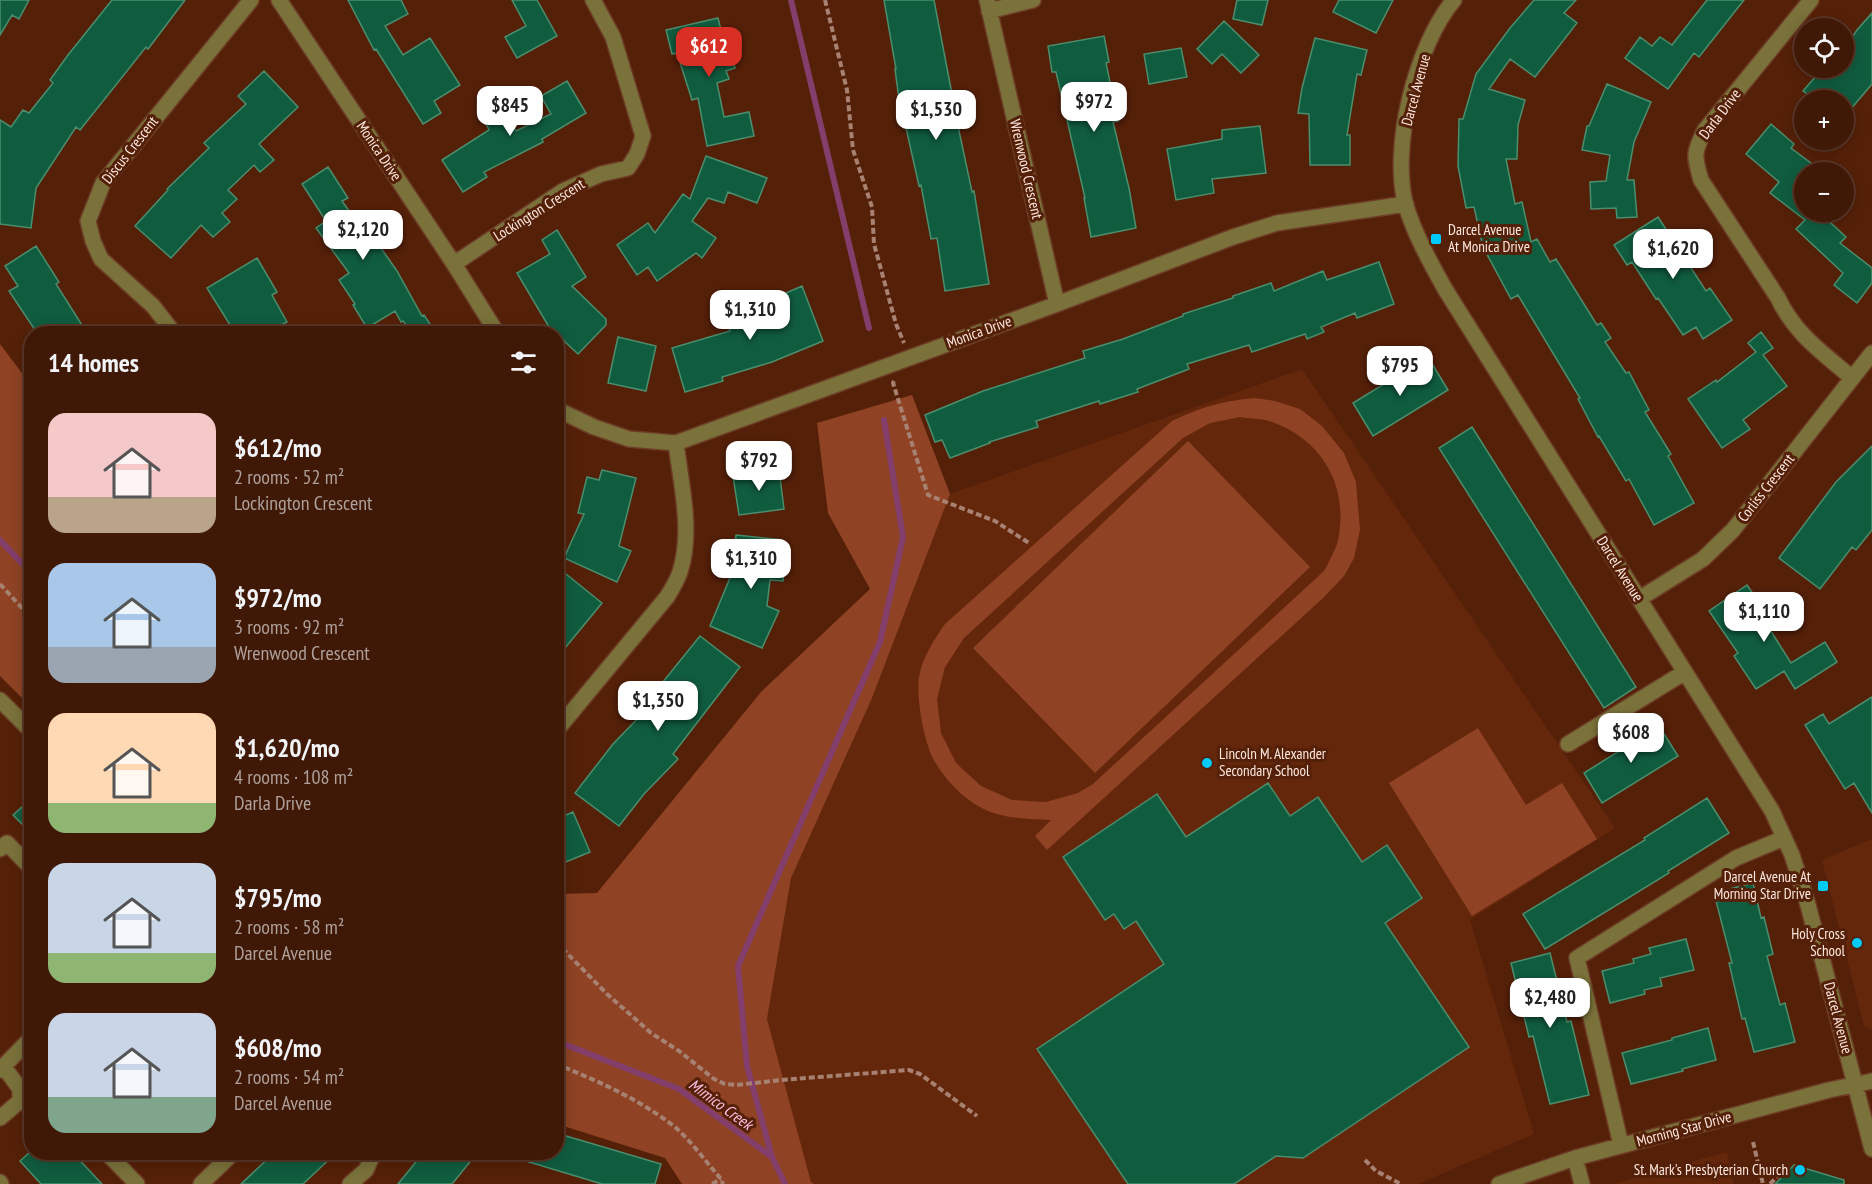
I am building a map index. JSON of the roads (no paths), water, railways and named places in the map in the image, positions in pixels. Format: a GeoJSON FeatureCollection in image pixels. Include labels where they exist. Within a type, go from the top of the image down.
{"type":"FeatureCollection","features":[{"type":"Feature","properties":{"kind":"street","name":"Discus Crescent"},"geometry":{"type":"LineString","coordinates":[[169,326],[153,306],[101,259],[88,221],[103,183],[251,0]]}},
{"type":"Feature","properties":{"kind":"street","name":"Monica Drive"},"geometry":{"type":"LineString","coordinates":[[279,0],[493,326]]}},
{"type":"Feature","properties":{"kind":"street","name":"Lockington Crescent"},"geometry":{"type":"LineString","coordinates":[[454,264],[563,190],[602,174],[628,168],[637,154],[643,136],[612,37],[593,0]]}},
{"type":"Feature","properties":{"kind":"street"},"geometry":{"type":"LineString","coordinates":[[988,5],[1033,0]]}},
{"type":"Feature","properties":{"kind":"street","name":"Darcel Avenue"},"geometry":{"type":"LineString","coordinates":[[1454,0],[1441,18],[1428,44],[1407,108],[1401,157],[1406,204],[1423,248],[1445,289],[1772,811],[1792,855],[1808,905],[1872,1149]]}},
{"type":"Feature","properties":{"kind":"street","name":"Darla Drive"},"geometry":{"type":"LineString","coordinates":[[1811,0],[1705,130],[1695,148],[1695,159],[1701,180],[1778,298],[1786,316],[1803,336],[1852,378]]}},
{"type":"Feature","properties":{"kind":"street","name":"Wrenwood Crescent"},"geometry":{"type":"LineString","coordinates":[[988,5],[1057,304]]}},
{"type":"Feature","properties":{"kind":"street","name":"Monica Drive"},"geometry":{"type":"LineString","coordinates":[[564,413],[594,427],[629,439],[676,443],[1233,237],[1277,223],[1406,204]]}},
{"type":"Feature","properties":{"kind":"street","name":"Corliss Crescent"},"geometry":{"type":"LineString","coordinates":[[1639,599],[1703,559],[1733,530],[1872,353]]}},
{"type":"Feature","properties":{"kind":"street"},"geometry":{"type":"LineString","coordinates":[[564,721],[668,597],[680,574],[686,548],[686,522],[676,443]]}},
{"type":"Feature","properties":{"kind":"street"},"geometry":{"type":"LineString","coordinates":[[1568,744],[1685,672]]}},
{"type":"Feature","properties":{"kind":"street"},"geometry":{"type":"LineString","coordinates":[[0,700],[24,724]]}},
{"type":"Feature","properties":{"kind":"street"},"geometry":{"type":"LineString","coordinates":[[1621,1145],[1577,958],[1736,858],[1784,838]]}},
{"type":"Feature","properties":{"kind":"street"},"geometry":{"type":"LineString","coordinates":[[0,849],[7,843],[24,861]]}},
{"type":"Feature","properties":{"kind":"street"},"geometry":{"type":"LineString","coordinates":[[0,1118],[20,1101],[20,1089],[2,1069],[24,1046]]}},
{"type":"Feature","properties":{"kind":"street","name":"Morning Star Drive"},"geometry":{"type":"LineString","coordinates":[[1499,1184],[1621,1145],[1872,1081]]}},
{"type":"Feature","properties":{"kind":"street"},"geometry":{"type":"LineString","coordinates":[[1575,1158],[1582,1184]]}},
{"type":"Feature","properties":{"kind":"street"},"geometry":{"type":"LineString","coordinates":[[114,1160],[137,1184]]}},
{"type":"Feature","properties":{"kind":"street"},"geometry":{"type":"LineString","coordinates":[[201,1184],[226,1160]]}},
{"type":"Feature","properties":{"kind":"street"},"geometry":{"type":"LineString","coordinates":[[350,1184],[366,1170],[370,1160]]}},
{"type":"Feature","properties":{"kind":"waterway"},"geometry":{"type":"LineString","coordinates":[[791,0],[869,328]]}},
{"type":"Feature","properties":{"kind":"waterway"},"geometry":{"type":"LineString","coordinates":[[772,1157],[747,1066],[738,966],[880,642],[903,537],[884,420]]}},
{"type":"Feature","properties":{"kind":"waterway","name":"Mimico Creek"},"geometry":{"type":"LineString","coordinates":[[0,540],[24,566]]}},
{"type":"Feature","properties":{"kind":"waterway","name":"Mimico Creek"},"geometry":{"type":"LineString","coordinates":[[564,1044],[679,1089],[772,1157],[785,1184]]}},
{"type":"Feature","properties":{"kind":"place","name":"Darcel Avenue At Monica Drive"},"geometry":{"type":"Point","coordinates":[1436,239]}},
{"type":"Feature","properties":{"kind":"place","name":"Lincoln M. Alexander Secondary School"},"geometry":{"type":"Point","coordinates":[1207,763]}},
{"type":"Feature","properties":{"kind":"place","name":"Darcel Avenue At Morning Star Drive"},"geometry":{"type":"Point","coordinates":[1823,886]}},
{"type":"Feature","properties":{"kind":"place","name":"Holy Cross School"},"geometry":{"type":"Point","coordinates":[1857,943]}},
{"type":"Feature","properties":{"kind":"place","name":"St. Mark's Presbyterian Church"},"geometry":{"type":"Point","coordinates":[1800,1170]}}]}
